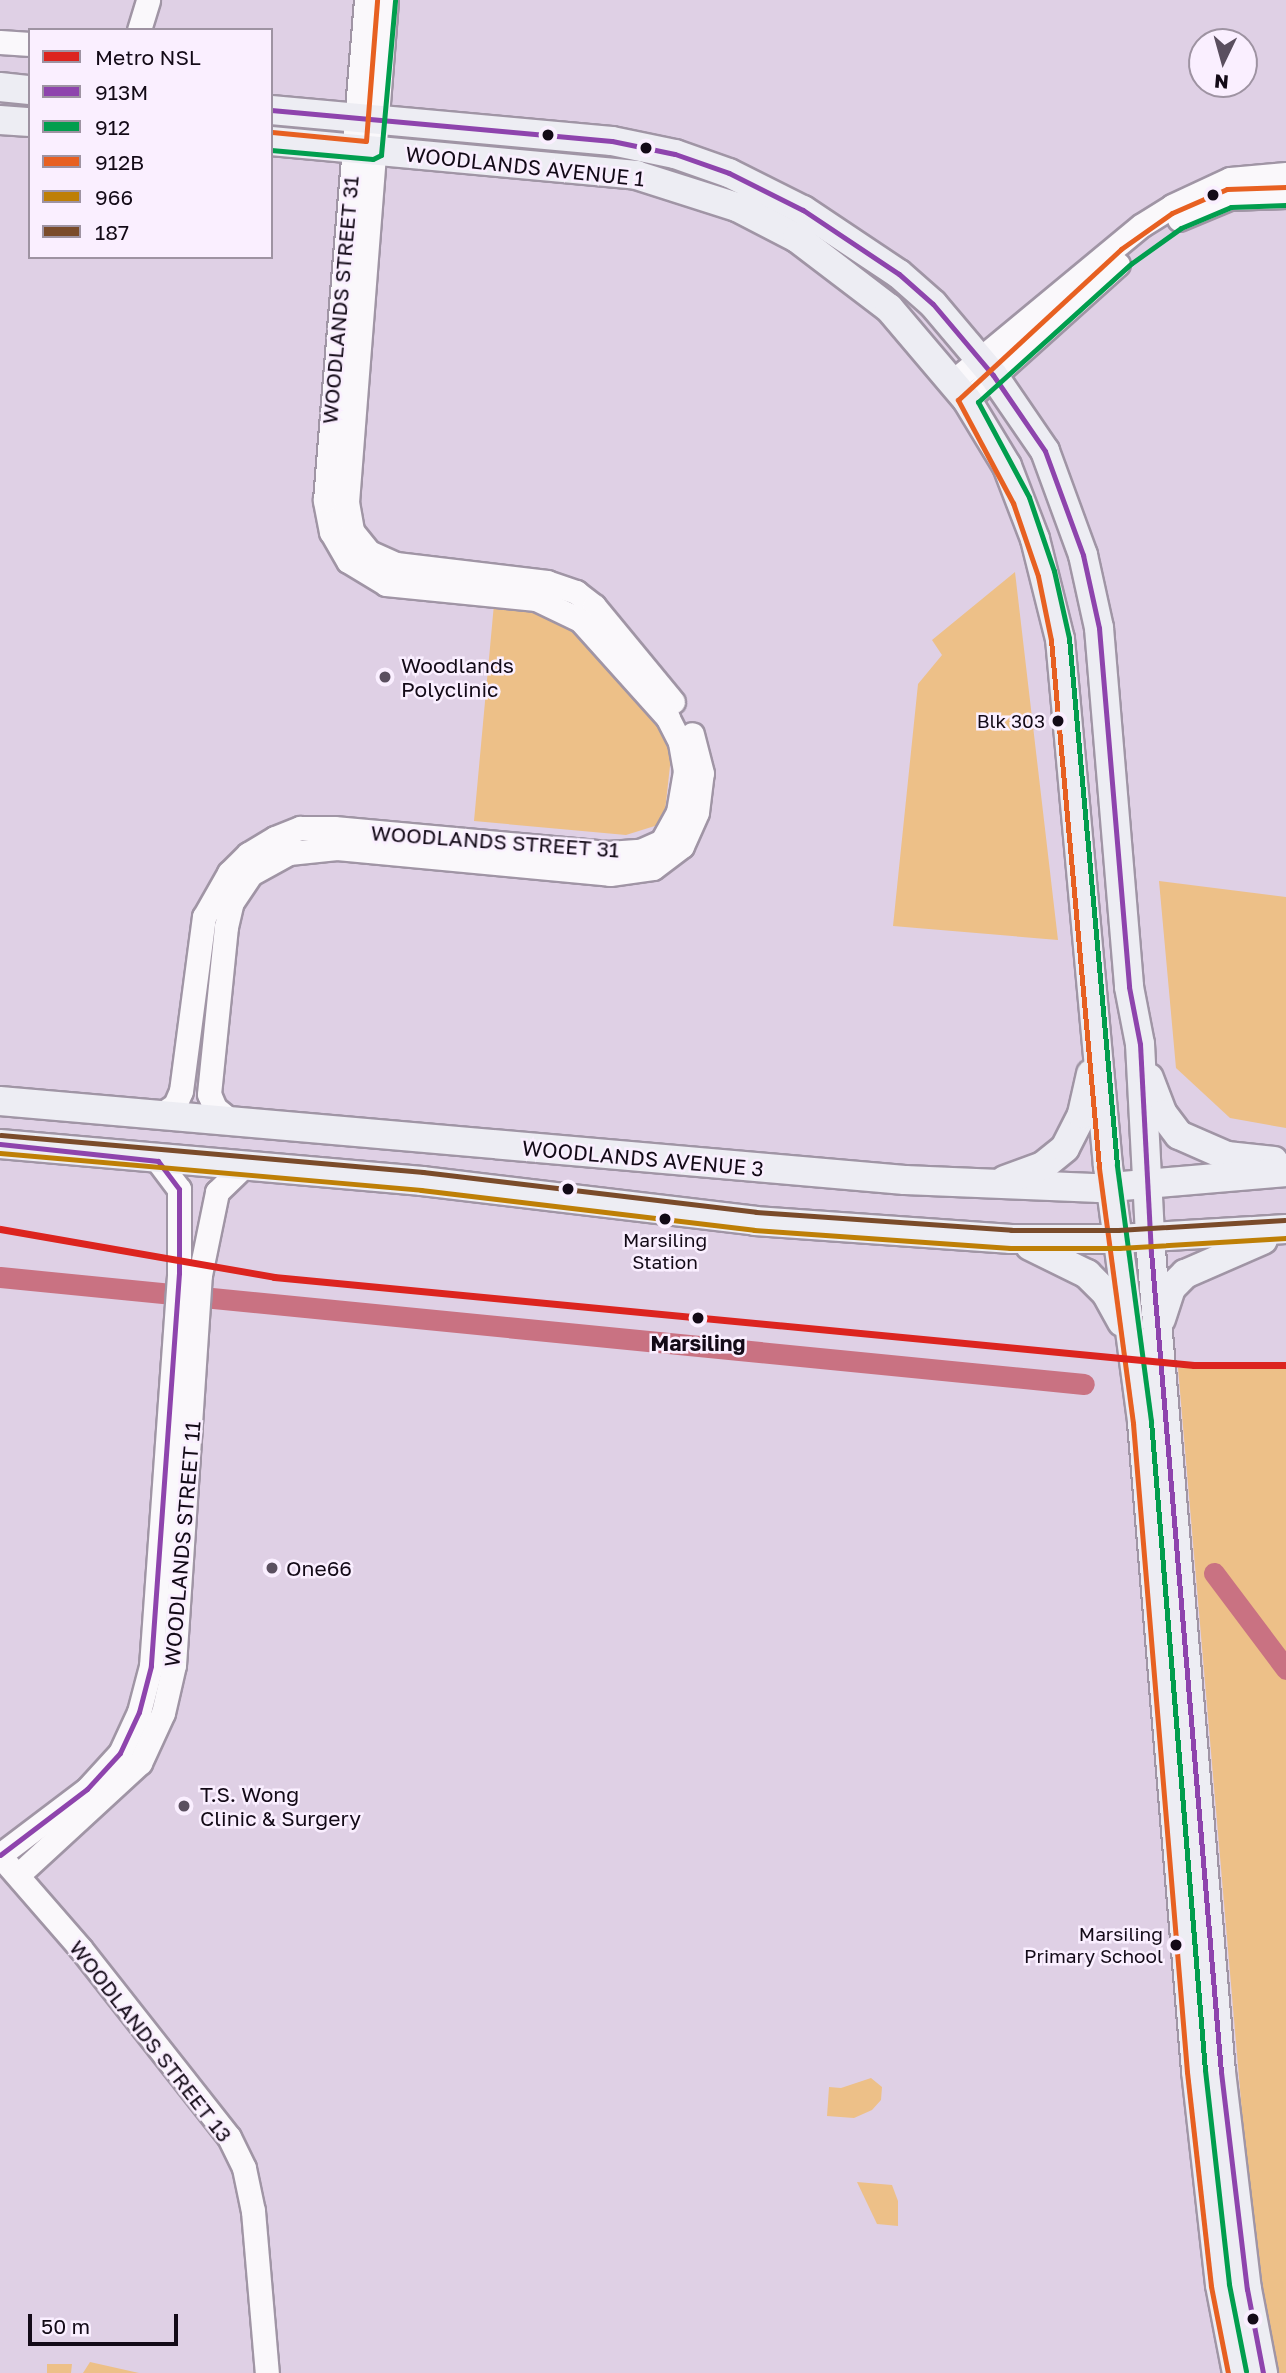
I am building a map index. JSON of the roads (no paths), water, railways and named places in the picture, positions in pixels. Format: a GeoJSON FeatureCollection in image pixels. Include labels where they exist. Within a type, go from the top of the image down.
{"type":"FeatureCollection","features":[{"type":"Feature","properties":{"kind":"main road"},"geometry":{"type":"LineString","coordinates":[[0,87],[28,90]]}},
{"type":"Feature","properties":{"kind":"main road","name":"WOODLANDS AVENUE 1"},"geometry":{"type":"LineString","coordinates":[[273,110],[612,141],[675,154],[729,173],[803,210],[900,274],[933,304],[986,366],[1045,451],[1070,515],[1092,592],[1129,987],[1140,1044],[1151,1238],[1221,2072],[1247,2289],[1264,2373]]}},
{"type":"Feature","properties":{"kind":"main road"},"geometry":{"type":"LineString","coordinates":[[0,120],[28,122]]}},
{"type":"Feature","properties":{"kind":"main road","name":"WOODLANDS AVENUE 1"},"geometry":{"type":"LineString","coordinates":[[273,141],[636,175],[737,207],[797,238],[849,274],[889,308],[960,391],[992,439],[1021,500],[1046,574],[1060,639],[1111,1188],[1142,1422],[1196,2071],[1220,2285],[1237,2373]]}},
{"type":"Feature","properties":{"kind":"main road"},"geometry":{"type":"LineString","coordinates":[[992,1183],[1043,1166],[1065,1148],[1083,1114],[1096,1042]]}},
{"type":"Feature","properties":{"kind":"main road"},"geometry":{"type":"LineString","coordinates":[[1140,1044],[1156,1099],[1179,1135],[1227,1156],[1286,1162]]}},
{"type":"Feature","properties":{"kind":"main road","name":"WOODLANDS AVENUE 3"},"geometry":{"type":"LineString","coordinates":[[0,1101],[905,1180],[1111,1188],[1286,1172]]}},
{"type":"Feature","properties":{"kind":"main road"},"geometry":{"type":"LineString","coordinates":[[0,1144],[158,1161],[422,1181],[755,1221],[1011,1239],[1151,1238],[1286,1229]]}},
{"type":"Feature","properties":{"kind":"main road"},"geometry":{"type":"LineString","coordinates":[[1160,1328],[1166,1298],[1185,1273],[1232,1251],[1286,1234]]}},
{"type":"Feature","properties":{"kind":"main road"},"geometry":{"type":"LineString","coordinates":[[1011,1239],[1062,1258],[1087,1274],[1106,1293],[1131,1336]]}},
{"type":"Feature","properties":{"kind":"street"},"geometry":{"type":"LineString","coordinates":[[140,28],[148,0]]}},
{"type":"Feature","properties":{"kind":"street"},"geometry":{"type":"LineString","coordinates":[[363,149],[366,0]]}},
{"type":"Feature","properties":{"kind":"street"},"geometry":{"type":"LineString","coordinates":[[365,119],[386,0]]}},
{"type":"Feature","properties":{"kind":"street"},"geometry":{"type":"LineString","coordinates":[[0,41],[28,44]]}},
{"type":"Feature","properties":{"kind":"street","name":"WOODLANDS STREET 31"},"geometry":{"type":"LineString","coordinates":[[160,1115],[175,1105],[181,1091],[204,917],[229,873],[266,843],[300,828],[334,828],[608,853],[640,851],[662,841],[678,812],[685,771],[680,742],[668,718],[580,620],[536,599],[386,583],[348,561],[336,543],[325,500],[363,149]]}},
{"type":"Feature","properties":{"kind":"street","name":"WOODLANDS STREET 31"},"geometry":{"type":"LineString","coordinates":[[231,1121],[215,1108],[209,1094],[226,926],[232,902],[251,874],[289,853],[337,848],[632,873],[653,868],[682,846],[702,793],[700,757],[680,710],[586,598],[547,582],[396,564],[379,559],[357,540],[346,502],[363,149]]}},
{"type":"Feature","properties":{"kind":"street"},"geometry":{"type":"LineString","coordinates":[[960,391],[1172,206],[1230,179],[1286,174]]}},
{"type":"Feature","properties":{"kind":"street"},"geometry":{"type":"LineString","coordinates":[[986,366],[1177,220],[1229,198],[1286,196]]}},
{"type":"Feature","properties":{"kind":"street","name":"WOODLANDS STREET 11"},"geometry":{"type":"LineString","coordinates":[[18,1875],[140,1763],[163,1713],[174,1665],[190,1274],[179,1188],[158,1161]]}},
{"type":"Feature","properties":{"kind":"street","name":"WOODLANDS STREET 11"},"geometry":{"type":"LineString","coordinates":[[190,1274],[218,1192],[243,1167]]}},
{"type":"Feature","properties":{"kind":"street","name":"WOODLANDS STREET 11"},"geometry":{"type":"LineString","coordinates":[[0,1856],[87,1789],[120,1753],[139,1712],[150,1666],[186,1335]]}},
{"type":"Feature","properties":{"kind":"street","name":"WOODLANDS STREET 13"},"geometry":{"type":"LineString","coordinates":[[0,1856],[229,2137],[244,2168],[253,2211],[267,2373]]}},
{"type":"Feature","properties":{"kind":"waterway"},"geometry":{"type":"LineString","coordinates":[[0,1277],[1084,1384]]}},
{"type":"Feature","properties":{"kind":"waterway"},"geometry":{"type":"LineString","coordinates":[[1214,1573],[1286,1669]]}},
{"type":"Feature","properties":{"kind":"metro line","name":"NSL"},"geometry":{"type":"LineString","coordinates":[[0,1229],[274,1277],[1194,1365],[1286,1365]]}},
{"type":"Feature","properties":{"kind":"place","name":"Woodlands Polyclinic"},"geometry":{"type":"Point","coordinates":[385,677]}},
{"type":"Feature","properties":{"kind":"place","name":"Blk 303"},"geometry":{"type":"Point","coordinates":[1058,721]}},
{"type":"Feature","properties":{"kind":"place","name":"Marsiling Station"},"geometry":{"type":"Point","coordinates":[665,1219]}},
{"type":"Feature","properties":{"kind":"place","name":"Marsiling"},"geometry":{"type":"Point","coordinates":[698,1318]}},
{"type":"Feature","properties":{"kind":"place","name":"One66"},"geometry":{"type":"Point","coordinates":[272,1568]}},
{"type":"Feature","properties":{"kind":"place","name":"T.S. Wong Clinic & Surgery"},"geometry":{"type":"Point","coordinates":[184,1806]}},
{"type":"Feature","properties":{"kind":"place","name":"Marsiling Primary School"},"geometry":{"type":"Point","coordinates":[1176,1945]}}]}
